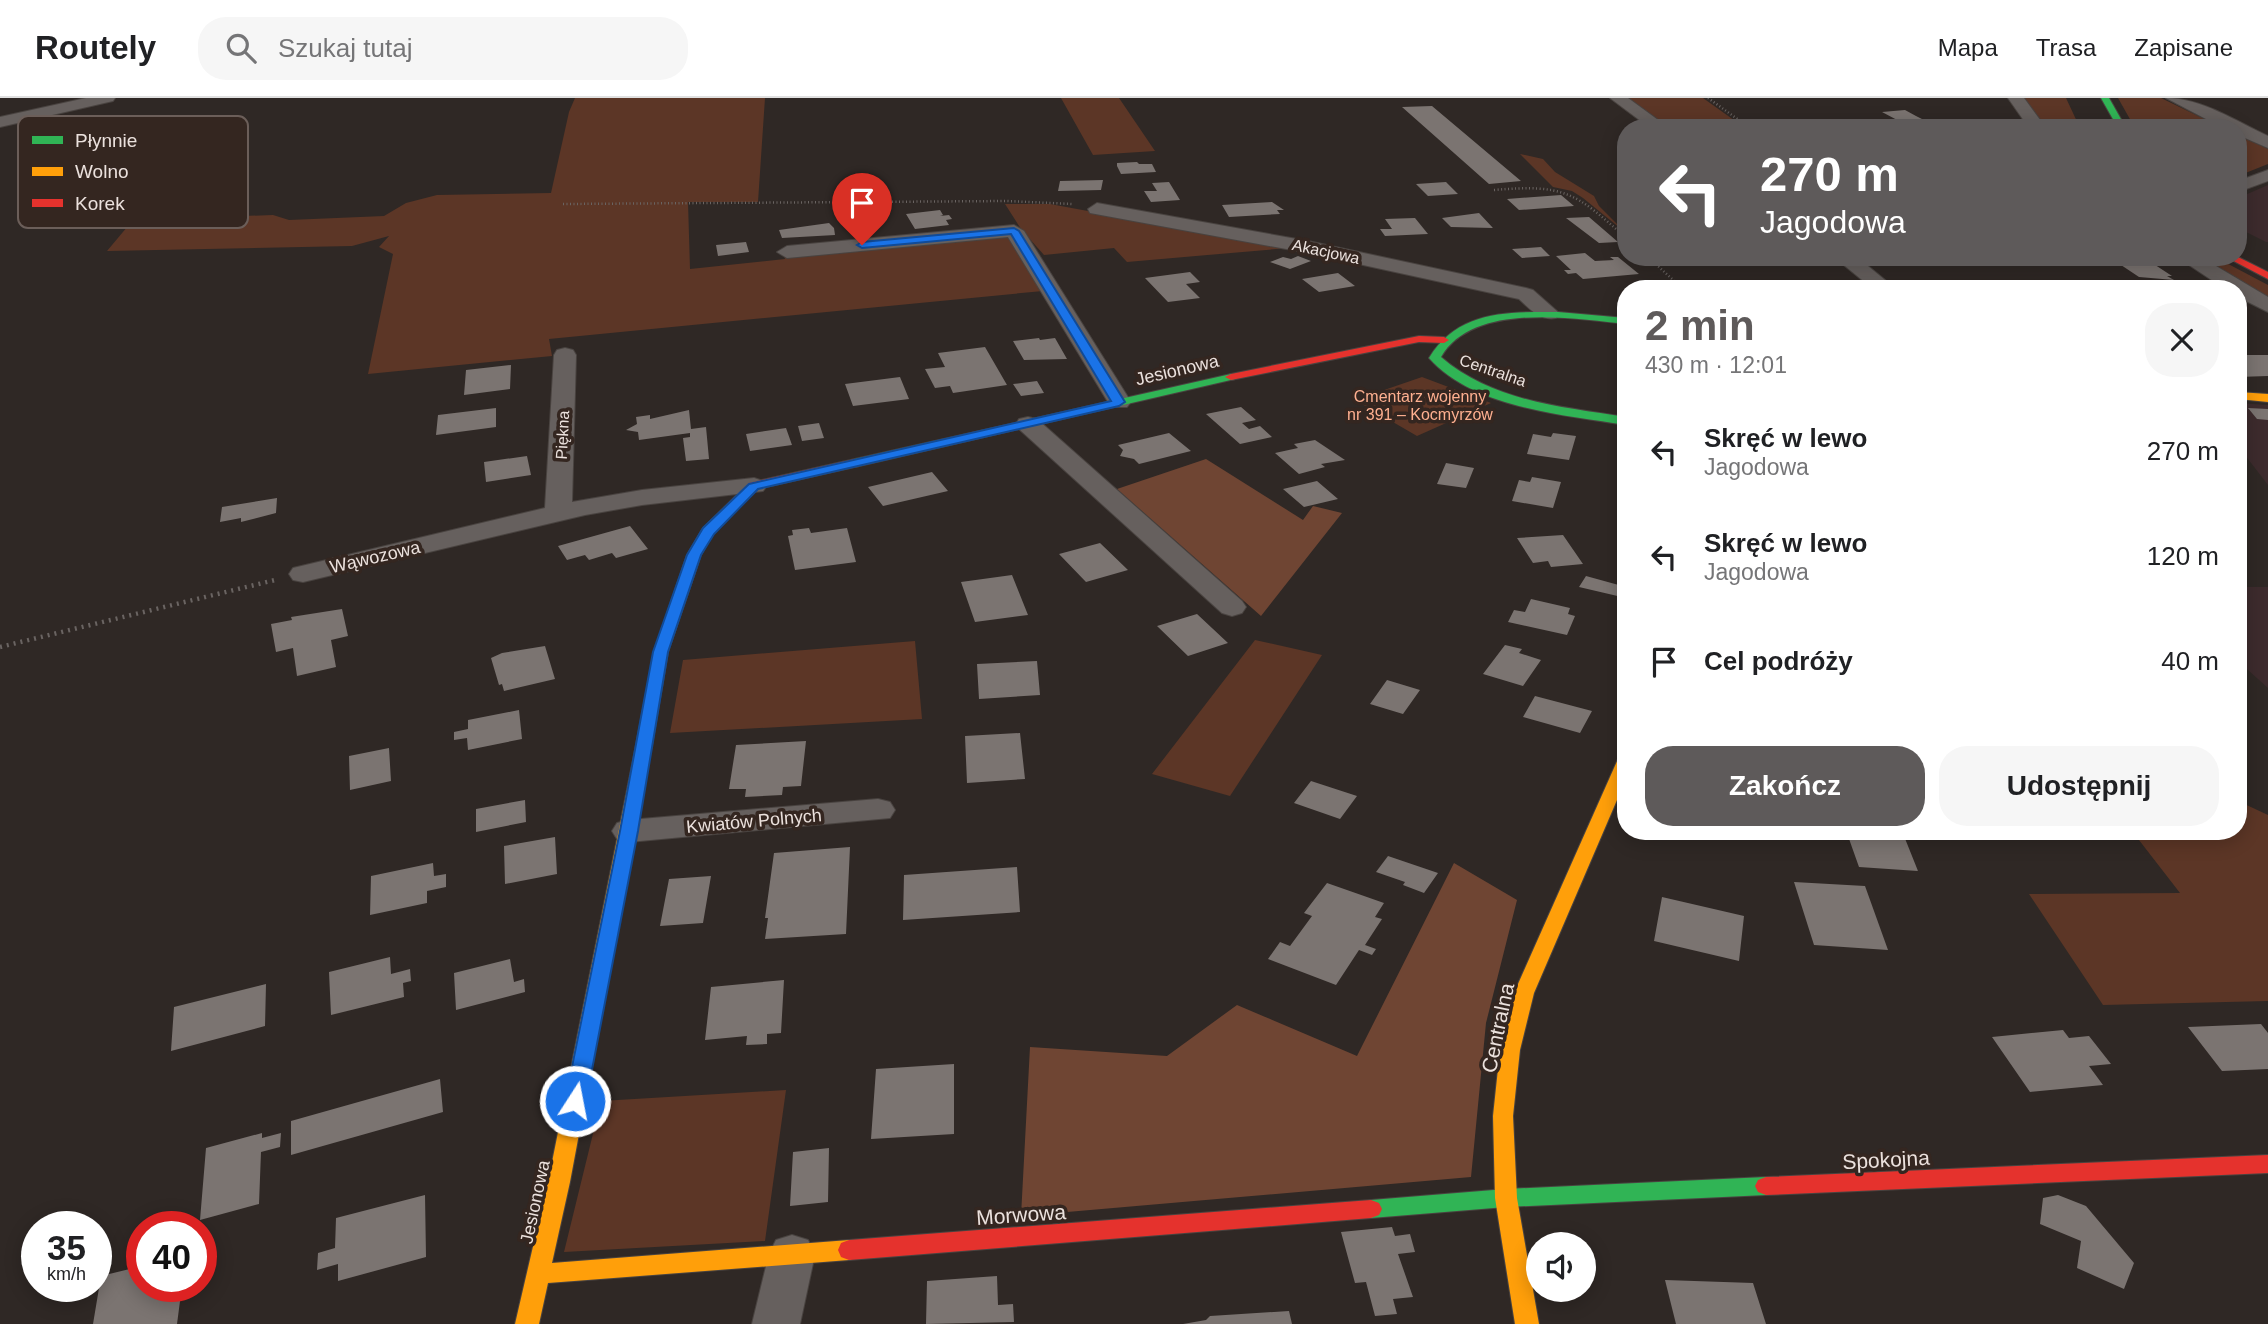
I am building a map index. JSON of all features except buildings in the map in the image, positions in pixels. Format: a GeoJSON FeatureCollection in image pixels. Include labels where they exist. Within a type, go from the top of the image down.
{"type":"FeatureCollection","features":[{"type":"Feature","properties":{"kind":"street"},"geometry":{"type":"LineString","coordinates":[[27,116],[107,98]]}},
{"type":"Feature","properties":{"kind":"street"},"geometry":{"type":"LineString","coordinates":[[1618,98],[1648,119]]}},
{"type":"Feature","properties":{"kind":"street"},"geometry":{"type":"LineString","coordinates":[[2016,98],[2031,119]]}},
{"type":"Feature","properties":{"kind":"street"},"geometry":{"type":"LineString","coordinates":[[2105,98],[2117,119]]}},
{"type":"Feature","properties":{"kind":"street"},"geometry":{"type":"LineString","coordinates":[[2174,98],[2218,119]]}},
{"type":"Feature","properties":{"kind":"street"},"geometry":{"type":"LineString","coordinates":[[0,122],[18,118]]}},
{"type":"Feature","properties":{"kind":"street"},"geometry":{"type":"LineString","coordinates":[[2247,127],[2268,126]]}},
{"type":"Feature","properties":{"kind":"street"},"geometry":{"type":"LineString","coordinates":[[2247,133],[2268,143]]}},
{"type":"Feature","properties":{"kind":"street"},"geometry":{"type":"LineString","coordinates":[[2247,183],[2268,175]]}},
{"type":"Feature","properties":{"kind":"street","name":"Akacjowa"},"geometry":{"type":"LineString","coordinates":[[1097,209],[1308,247],[1526,294],[1548,313]]}},
{"type":"Feature","properties":{"kind":"street"},"geometry":{"type":"LineString","coordinates":[[787,252],[1014,231],[1119,402]]}},
{"type":"Feature","properties":{"kind":"street"},"geometry":{"type":"LineString","coordinates":[[2247,249],[2268,260]]}},
{"type":"Feature","properties":{"kind":"street"},"geometry":{"type":"LineString","coordinates":[[2247,265],[2268,276]]}},
{"type":"Feature","properties":{"kind":"street"},"geometry":{"type":"LineString","coordinates":[[1855,266],[1874,280]]}},
{"type":"Feature","properties":{"kind":"street"},"geometry":{"type":"LineString","coordinates":[[2202,266],[2225,280]]}},
{"type":"Feature","properties":{"kind":"street"},"geometry":{"type":"LineString","coordinates":[[2247,293],[2268,306]]}},
{"type":"Feature","properties":{"kind":"street","name":"Centralna"},"geometry":{"type":"LineString","coordinates":[[1617,320],[1548,313],[1491,320],[1465,328],[1444,340],[1435,358],[1440,368],[1452,376],[1516,398],[1617,419]]}},
{"type":"Feature","properties":{"kind":"street","name":"Jesionowa"},"geometry":{"type":"LineString","coordinates":[[527,1324],[629,831],[661,652],[694,555],[708,531],[754,486],[1196,384],[1419,340],[1444,340]]}},
{"type":"Feature","properties":{"kind":"street","name":"Piękna"},"geometry":{"type":"LineString","coordinates":[[558,514],[565,355]]}},
{"type":"Feature","properties":{"kind":"street"},"geometry":{"type":"LineString","coordinates":[[2247,396],[2268,398]]}},
{"type":"Feature","properties":{"kind":"street"},"geometry":{"type":"LineString","coordinates":[[1028,424],[1232,607]]}},
{"type":"Feature","properties":{"kind":"street","name":"Wąwozowa"},"geometry":{"type":"LineString","coordinates":[[303,573],[558,514],[698,488],[754,486]]}},
{"type":"Feature","properties":{"kind":"street","name":"Centralna"},"geometry":{"type":"LineString","coordinates":[[1527,1324],[1506,1198],[1503,1116],[1510,1050],[1524,993],[1617,780]]}},
{"type":"Feature","properties":{"kind":"street","name":"Kwiatów Polnych"},"geometry":{"type":"LineString","coordinates":[[629,831],[878,810]]}},
{"type":"Feature","properties":{"kind":"street","name":"Spokojna"},"geometry":{"type":"LineString","coordinates":[[1506,1198],[2268,1164]]}},
{"type":"Feature","properties":{"kind":"street","name":"Morwowa"},"geometry":{"type":"LineString","coordinates":[[539,1274],[1506,1198]]}},
{"type":"Feature","properties":{"kind":"street"},"geometry":{"type":"LineString","coordinates":[[776,1324],[792,1254]]}},
{"type":"Feature","properties":{"kind":"path"},"geometry":{"type":"LineString","coordinates":[[1708,98],[1737,119]]}},
{"type":"Feature","properties":{"kind":"path"},"geometry":{"type":"LineString","coordinates":[[1494,190],[1535,186],[1570,191],[1617,230]]}},
{"type":"Feature","properties":{"kind":"path"},"geometry":{"type":"LineString","coordinates":[[563,204],[1055,201],[1097,209]]}},
{"type":"Feature","properties":{"kind":"path"},"geometry":{"type":"LineString","coordinates":[[1658,266],[1674,280]]}},
{"type":"Feature","properties":{"kind":"path"},"geometry":{"type":"LineString","coordinates":[[0,647],[303,573]]}},
{"type":"Feature","properties":{"kind":"shaded area"},"geometry":{"type":"Polygon","coordinates":[[[2268,185],[2268,242],[2247,232],[2247,194],[2268,185]]]}},
{"type":"Feature","properties":{"kind":"shaded area"},"geometry":{"type":"Polygon","coordinates":[[[2247,404],[2268,405],[2268,485],[2247,458],[2247,404]]]}},
{"type":"Feature","properties":{"kind":"shaded area"},"geometry":{"type":"Polygon","coordinates":[[[1206,459],[1303,520],[1313,506],[1342,513],[1261,616],[1117,489],[1206,459]]]}},
{"type":"Feature","properties":{"kind":"shaded area"},"geometry":{"type":"Polygon","coordinates":[[[2247,587],[2268,587],[2268,688],[2247,669],[2247,587]]]}},
{"type":"Feature","properties":{"kind":"shaded area"},"geometry":{"type":"Polygon","coordinates":[[[1454,863],[1517,900],[1486,1023],[1471,1177],[1021,1216],[1030,1047],[1167,1056],[1237,1005],[1357,1056],[1454,863]]]}},
{"type":"Feature","properties":{"kind":"green space"},"geometry":{"type":"Polygon","coordinates":[[[575,98],[765,98],[758,202],[688,202],[690,269],[785,259],[784,255],[1009,235],[1043,291],[549,339],[552,356],[368,374],[393,254],[379,247],[389,236],[352,246],[107,251],[126,228],[248,228],[248,216],[273,215],[289,220],[384,216],[406,203],[437,195],[551,193],[569,112],[575,98]]]}},
{"type":"Feature","properties":{"kind":"green space"},"geometry":{"type":"Polygon","coordinates":[[[1061,98],[1119,98],[1155,151],[1093,155],[1061,98]]]}},
{"type":"Feature","properties":{"kind":"green space"},"geometry":{"type":"Polygon","coordinates":[[[1622,98],[1703,98],[1732,119],[1652,119],[1622,98]]]}},
{"type":"Feature","properties":{"kind":"green space"},"geometry":{"type":"Polygon","coordinates":[[[2018,98],[2066,98],[2076,119],[2035,119],[2018,98]]]}},
{"type":"Feature","properties":{"kind":"green space"},"geometry":{"type":"Polygon","coordinates":[[[2118,98],[2161,98],[2204,119],[2130,119],[2118,98]]]}},
{"type":"Feature","properties":{"kind":"green space"},"geometry":{"type":"Polygon","coordinates":[[[2247,139],[2268,149],[2268,164],[2247,172],[2247,139]]]}},
{"type":"Feature","properties":{"kind":"green space"},"geometry":{"type":"Polygon","coordinates":[[[1520,154],[1543,159],[1555,172],[1594,196],[1599,206],[1617,226],[1572,191],[1553,187],[1520,154]]]}},
{"type":"Feature","properties":{"kind":"green space"},"geometry":{"type":"Polygon","coordinates":[[[1005,204],[1050,204],[1288,248],[1127,262],[1114,248],[1044,255],[1021,229],[1005,204]]]}},
{"type":"Feature","properties":{"kind":"green space"},"geometry":{"type":"Polygon","coordinates":[[[2208,266],[2232,266],[2268,285],[2268,302],[2247,289],[2247,280],[2231,280],[2208,266]]]}},
{"type":"Feature","properties":{"kind":"green space","name":"Cmentarz wojenny nr 391 – Kocmyrzów"},"geometry":{"type":"Polygon","coordinates":[[[1422,377],[1491,403],[1417,436],[1355,400],[1422,377]]]}},
{"type":"Feature","properties":{"kind":"green space"},"geometry":{"type":"Polygon","coordinates":[[[1255,640],[1322,655],[1230,796],[1152,774],[1255,640]]]}},
{"type":"Feature","properties":{"kind":"green space"},"geometry":{"type":"Polygon","coordinates":[[[915,641],[922,719],[670,733],[683,660],[915,641]]]}},
{"type":"Feature","properties":{"kind":"green space"},"geometry":{"type":"Polygon","coordinates":[[[2247,805],[2268,815],[2268,1001],[2103,1005],[2029,894],[2180,893],[2139,840],[2247,840],[2247,805]]]}},
{"type":"Feature","properties":{"kind":"green space"},"geometry":{"type":"Polygon","coordinates":[[[786,1090],[765,1241],[564,1252],[601,1101],[786,1090]]]}},
{"type":"Feature","properties":{"kind":"traffic: fast"},"geometry":{"type":"LineString","coordinates":[[2105,98],[2117,119]]}},
{"type":"Feature","properties":{"kind":"traffic: fast"},"geometry":{"type":"LineString","coordinates":[[1617,320],[1532,315],[1483,321],[1463,329],[1447,340],[1435,358],[1453,373],[1498,395],[1551,409],[1617,420]]}},
{"type":"Feature","properties":{"kind":"traffic: fast"},"geometry":{"type":"LineString","coordinates":[[855,463],[1231,377]]}},
{"type":"Feature","properties":{"kind":"traffic: fast"},"geometry":{"type":"LineString","coordinates":[[1371,1209],[1506,1198],[1766,1186]]}},
{"type":"Feature","properties":{"kind":"traffic: slow"},"geometry":{"type":"LineString","coordinates":[[2247,396],[2268,398]]}},
{"type":"Feature","properties":{"kind":"traffic: slow"},"geometry":{"type":"LineString","coordinates":[[527,1324],[559,1182],[644,745]]}},
{"type":"Feature","properties":{"kind":"traffic: slow"},"geometry":{"type":"LineString","coordinates":[[1527,1324],[1506,1198],[1503,1116],[1510,1050],[1524,993],[1617,780]]}},
{"type":"Feature","properties":{"kind":"traffic: slow"},"geometry":{"type":"LineString","coordinates":[[539,1274],[849,1250]]}},
{"type":"Feature","properties":{"kind":"traffic: jam"},"geometry":{"type":"LineString","coordinates":[[2247,265],[2268,276]]}},
{"type":"Feature","properties":{"kind":"traffic: jam"},"geometry":{"type":"LineString","coordinates":[[1231,377],[1419,339],[1444,340]]}},
{"type":"Feature","properties":{"kind":"traffic: jam"},"geometry":{"type":"LineString","coordinates":[[644,745],[661,652],[694,555],[708,531],[754,486],[855,463]]}},
{"type":"Feature","properties":{"kind":"traffic: jam"},"geometry":{"type":"LineString","coordinates":[[1766,1186],[2268,1164]]}},
{"type":"Feature","properties":{"kind":"traffic: jam"},"geometry":{"type":"LineString","coordinates":[[849,1250],[1371,1209]]}},
{"type":"Feature","properties":{"kind":"route"},"geometry":{"type":"LineString","coordinates":[[575,1101],[629,831],[661,652],[694,555],[708,531],[754,486],[1119,402],[1014,231],[862,245]]}}]}
